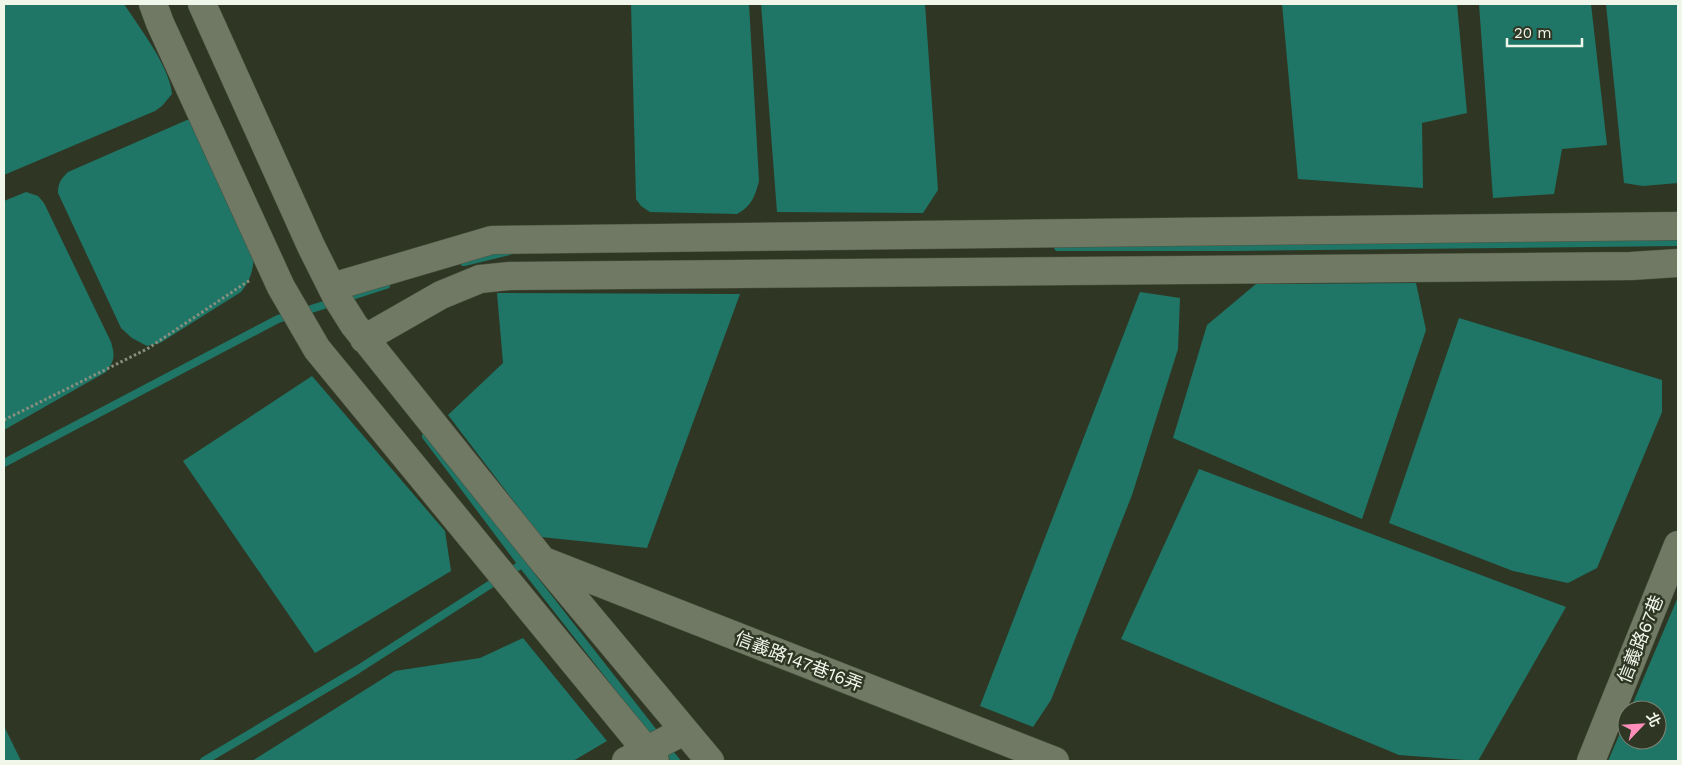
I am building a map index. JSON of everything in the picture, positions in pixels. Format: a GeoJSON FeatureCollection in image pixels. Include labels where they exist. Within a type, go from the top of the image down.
{"type":"FeatureCollection","features":[{"type":"Feature","properties":{"kind":"street"},"geometry":{"type":"LineString","coordinates":[[153,4],[276,276],[317,350],[657,748],[710,761]]}},
{"type":"Feature","properties":{"kind":"street"},"geometry":{"type":"LineString","coordinates":[[202,4],[307,237],[334,292],[359,332],[543,561],[657,748]]}},
{"type":"Feature","properties":{"kind":"street"},"geometry":{"type":"LineString","coordinates":[[334,292],[492,240],[1678,226]]}},
{"type":"Feature","properties":{"kind":"street"},"geometry":{"type":"LineString","coordinates":[[359,332],[480,279],[510,276],[1631,266],[1678,263]]}},
{"type":"Feature","properties":{"kind":"street","name":"信義路67巷"},"geometry":{"type":"LineString","coordinates":[[1591,761],[1678,545]]}},
{"type":"Feature","properties":{"kind":"street","name":"信義路147巷16弄"},"geometry":{"type":"LineString","coordinates":[[543,561],[1055,761]]}},
{"type":"Feature","properties":{"kind":"path"},"geometry":{"type":"LineString","coordinates":[[4,420],[147,349],[276,276]]}},
{"type":"Feature","properties":{"kind":"water"},"geometry":{"type":"Polygon","coordinates":[[[4,4],[124,4],[160,60],[170,83],[172,94],[155,111],[4,175],[4,4]]]}},
{"type":"Feature","properties":{"kind":"water"},"geometry":{"type":"Polygon","coordinates":[[[631,4],[749,4],[759,181],[752,200],[746,208],[737,214],[650,212],[641,206],[636,199],[631,4]]]}},
{"type":"Feature","properties":{"kind":"water"},"geometry":{"type":"Polygon","coordinates":[[[761,4],[925,4],[938,190],[923,213],[777,212],[761,4]]]}},
{"type":"Feature","properties":{"kind":"water"},"geometry":{"type":"Polygon","coordinates":[[[1282,4],[1457,4],[1467,113],[1422,123],[1423,188],[1298,179],[1282,4]]]}},
{"type":"Feature","properties":{"kind":"water"},"geometry":{"type":"Polygon","coordinates":[[[1479,4],[1591,4],[1607,145],[1562,149],[1554,194],[1493,198],[1479,4]]]}},
{"type":"Feature","properties":{"kind":"water"},"geometry":{"type":"Polygon","coordinates":[[[1606,4],[1678,4],[1678,183],[1643,186],[1624,183],[1606,4]]]}},
{"type":"Feature","properties":{"kind":"water"},"geometry":{"type":"Polygon","coordinates":[[[195,119],[254,257],[253,267],[249,280],[241,292],[160,343],[147,346],[132,338],[121,328],[58,193],[59,184],[68,172],[187,120],[195,119]]]}},
{"type":"Feature","properties":{"kind":"water"},"geometry":{"type":"Polygon","coordinates":[[[26,192],[38,196],[44,203],[111,342],[113,358],[106,372],[4,430],[4,201],[26,192]]]}},
{"type":"Feature","properties":{"kind":"water"},"geometry":{"type":"Polygon","coordinates":[[[1416,283],[1426,330],[1362,519],[1173,438],[1207,325],[1256,284],[1416,283]]]}},
{"type":"Feature","properties":{"kind":"water"},"geometry":{"type":"Polygon","coordinates":[[[1140,292],[1180,298],[1178,349],[1132,495],[1051,700],[1033,727],[980,706],[1140,292]]]}},
{"type":"Feature","properties":{"kind":"water"},"geometry":{"type":"Polygon","coordinates":[[[497,293],[740,294],[647,548],[541,537],[448,415],[503,363],[497,293]]]}},
{"type":"Feature","properties":{"kind":"water"},"geometry":{"type":"Polygon","coordinates":[[[1459,318],[1662,380],[1662,412],[1597,568],[1568,583],[1513,571],[1389,523],[1459,318]]]}},
{"type":"Feature","properties":{"kind":"water"},"geometry":{"type":"Polygon","coordinates":[[[312,376],[445,531],[451,571],[315,653],[183,461],[312,376]]]}},
{"type":"Feature","properties":{"kind":"water"},"geometry":{"type":"Polygon","coordinates":[[[1199,469],[1566,607],[1478,761],[1399,755],[1121,639],[1199,469]]]}},
{"type":"Feature","properties":{"kind":"water"},"geometry":{"type":"Polygon","coordinates":[[[1678,597],[1678,761],[1608,761],[1617,740],[1617,750],[1667,750],[1667,700],[1634,700],[1678,597]]]}},
{"type":"Feature","properties":{"kind":"water"},"geometry":{"type":"Polygon","coordinates":[[[523,638],[607,741],[573,761],[252,761],[395,671],[480,658],[523,638]]]}},
{"type":"Feature","properties":{"kind":"water"},"geometry":{"type":"Polygon","coordinates":[[[4,726],[21,761],[4,761],[4,726]]]}},
{"type":"Feature","properties":{"kind":"waterway"},"geometry":{"type":"LineString","coordinates":[[1058,247],[1678,242]]}},
{"type":"Feature","properties":{"kind":"waterway"},"geometry":{"type":"LineString","coordinates":[[464,262],[509,251]]}},
{"type":"Feature","properties":{"kind":"waterway"},"geometry":{"type":"LineString","coordinates":[[302,312],[386,285]]}},
{"type":"Feature","properties":{"kind":"waterway"},"geometry":{"type":"LineString","coordinates":[[4,463],[278,319],[291,315]]}},
{"type":"Feature","properties":{"kind":"waterway"},"geometry":{"type":"LineString","coordinates":[[426,436],[522,564],[658,738]]}},
{"type":"Feature","properties":{"kind":"waterway"},"geometry":{"type":"LineString","coordinates":[[204,761],[357,670],[522,564]]}},
{"type":"Feature","properties":{"kind":"waterway"},"geometry":{"type":"LineString","coordinates":[[665,747],[676,761]]}}]}
